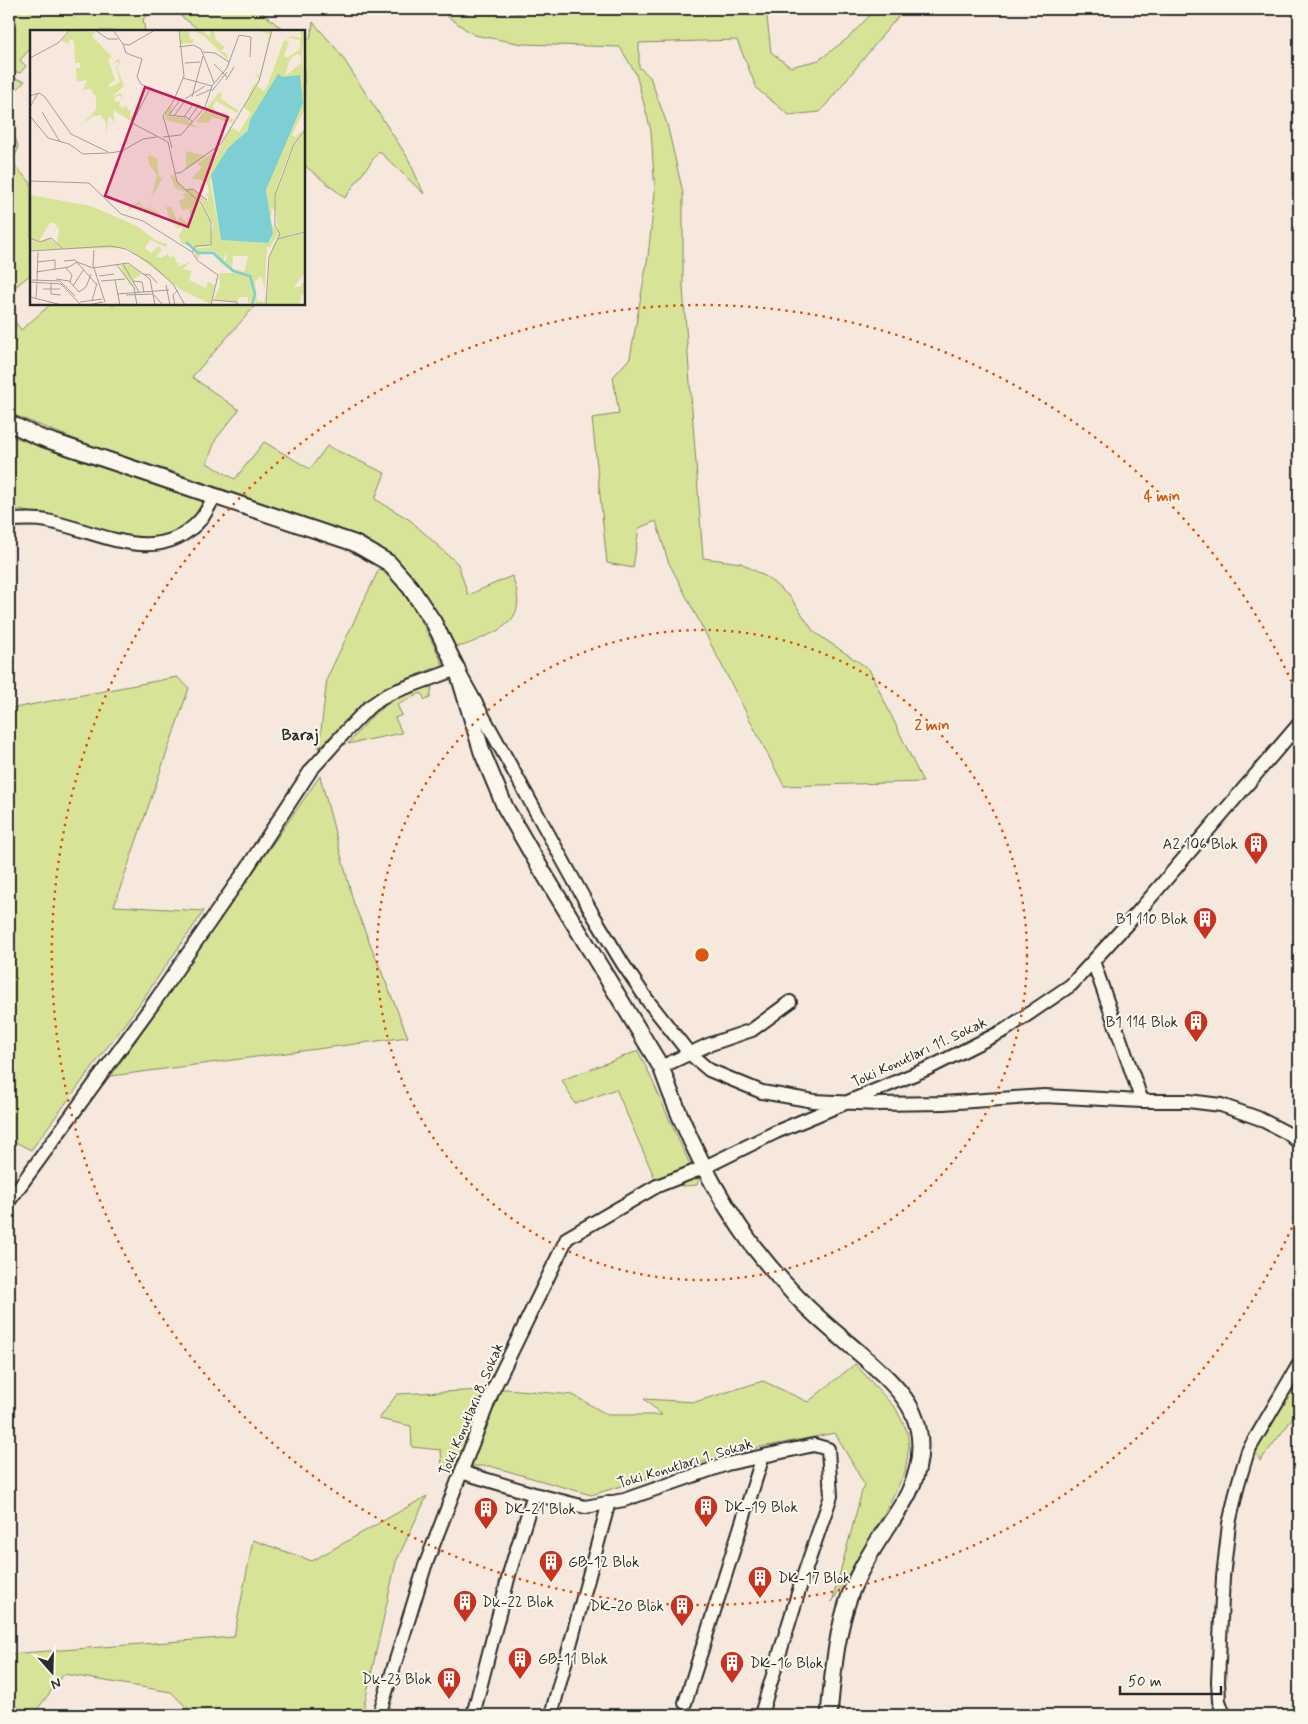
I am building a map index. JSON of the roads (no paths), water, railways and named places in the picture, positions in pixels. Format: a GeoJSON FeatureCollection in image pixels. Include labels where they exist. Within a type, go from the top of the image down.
{"type":"FeatureCollection","features":[{"type":"Feature","properties":{"kind":"street"},"geometry":{"type":"LineString","coordinates":[[9,423],[39,437],[354,543],[389,563],[410,588],[434,623],[457,669],[592,913],[648,1001],[689,1053],[709,1070],[762,1092],[814,1101],[878,1104],[943,1103],[1044,1096],[1142,1101],[1188,1101],[1221,1105],[1258,1118],[1289,1134],[1299,1143]]}},
{"type":"Feature","properties":{"kind":"street"},"geometry":{"type":"LineString","coordinates":[[9,520],[45,520],[129,544],[154,545],[173,540],[189,531],[203,517],[215,496]]}},
{"type":"Feature","properties":{"kind":"street"},"geometry":{"type":"LineString","coordinates":[[457,669],[482,752],[505,807],[549,884],[661,1067],[673,1100],[703,1168],[729,1212],[775,1273],[822,1321],[885,1377],[906,1401],[914,1414],[920,1445],[915,1482],[900,1511],[868,1558],[852,1591],[842,1621],[836,1650],[829,1715]]}},
{"type":"Feature","properties":{"kind":"street"},"geometry":{"type":"LineString","coordinates":[[9,1200],[155,1001],[247,868],[311,770],[369,707],[388,694],[457,669]]}},
{"type":"Feature","properties":{"kind":"street","name":"Toki Konutları 11. Sokak"},"geometry":{"type":"LineString","coordinates":[[703,1168],[776,1132],[929,1068],[1005,1030],[1071,985],[1138,912],[1299,724]]}},
{"type":"Feature","properties":{"kind":"street"},"geometry":{"type":"LineString","coordinates":[[1093,960],[1142,1101]]}},
{"type":"Feature","properties":{"kind":"street"},"geometry":{"type":"LineString","coordinates":[[661,1067],[689,1053],[752,1030],[790,1002]]}},
{"type":"Feature","properties":{"kind":"street","name":"Toki Konutları 8. Sokak"},"geometry":{"type":"LineString","coordinates":[[379,1715],[425,1566],[492,1390],[567,1238],[657,1186],[703,1168]]}},
{"type":"Feature","properties":{"kind":"street"},"geometry":{"type":"LineString","coordinates":[[1224,1715],[1219,1701],[1218,1681],[1223,1577],[1229,1524],[1248,1451],[1299,1364]]}},
{"type":"Feature","properties":{"kind":"street","name":"Toki Konutları 1. Sokak"},"geometry":{"type":"LineString","coordinates":[[461,1472],[534,1494],[585,1506],[624,1500],[727,1464],[814,1445],[828,1449],[831,1496],[804,1574],[762,1711]]}},
{"type":"Feature","properties":{"kind":"street"},"geometry":{"type":"LineString","coordinates":[[685,1703],[763,1456]]}},
{"type":"Feature","properties":{"kind":"street"},"geometry":{"type":"LineString","coordinates":[[473,1715],[510,1571],[534,1494]]}},
{"type":"Feature","properties":{"kind":"street"},"geometry":{"type":"LineString","coordinates":[[551,1715],[609,1502]]}},
{"type":"Feature","properties":{"kind":"place","name":"A2 106 Blok"},"geometry":{"type":"Point","coordinates":[1256,865]}},
{"type":"Feature","properties":{"kind":"place","name":"B1 110 Blok"},"geometry":{"type":"Point","coordinates":[1205,940]}},
{"type":"Feature","properties":{"kind":"place","name":"B1 114 Blok"},"geometry":{"type":"Point","coordinates":[1196,1043]}},
{"type":"Feature","properties":{"kind":"place","name":"DK-19 Blok"},"geometry":{"type":"Point","coordinates":[706,1528]}},
{"type":"Feature","properties":{"kind":"place","name":"DK-21 Blok"},"geometry":{"type":"Point","coordinates":[486,1530]}},
{"type":"Feature","properties":{"kind":"place","name":"GB-12 Blok"},"geometry":{"type":"Point","coordinates":[551,1583]}},
{"type":"Feature","properties":{"kind":"place","name":"DK-17 Blok"},"geometry":{"type":"Point","coordinates":[760,1599]}},
{"type":"Feature","properties":{"kind":"place","name":"Dk-22 Blok"},"geometry":{"type":"Point","coordinates":[465,1623]}},
{"type":"Feature","properties":{"kind":"place","name":"DK-20 Blok"},"geometry":{"type":"Point","coordinates":[682,1627]}},
{"type":"Feature","properties":{"kind":"place","name":"GB-11 Blok"},"geometry":{"type":"Point","coordinates":[520,1680]}},
{"type":"Feature","properties":{"kind":"place","name":"DK-16 Blok"},"geometry":{"type":"Point","coordinates":[732,1684]}},
{"type":"Feature","properties":{"kind":"place","name":"Dk-23 Blok"},"geometry":{"type":"Point","coordinates":[449,1700]}},
{"type":"Feature","properties":{"kind":"district","name":"Baraj"},"geometry":{"type":"Point","coordinates":[300,734]}}]}
